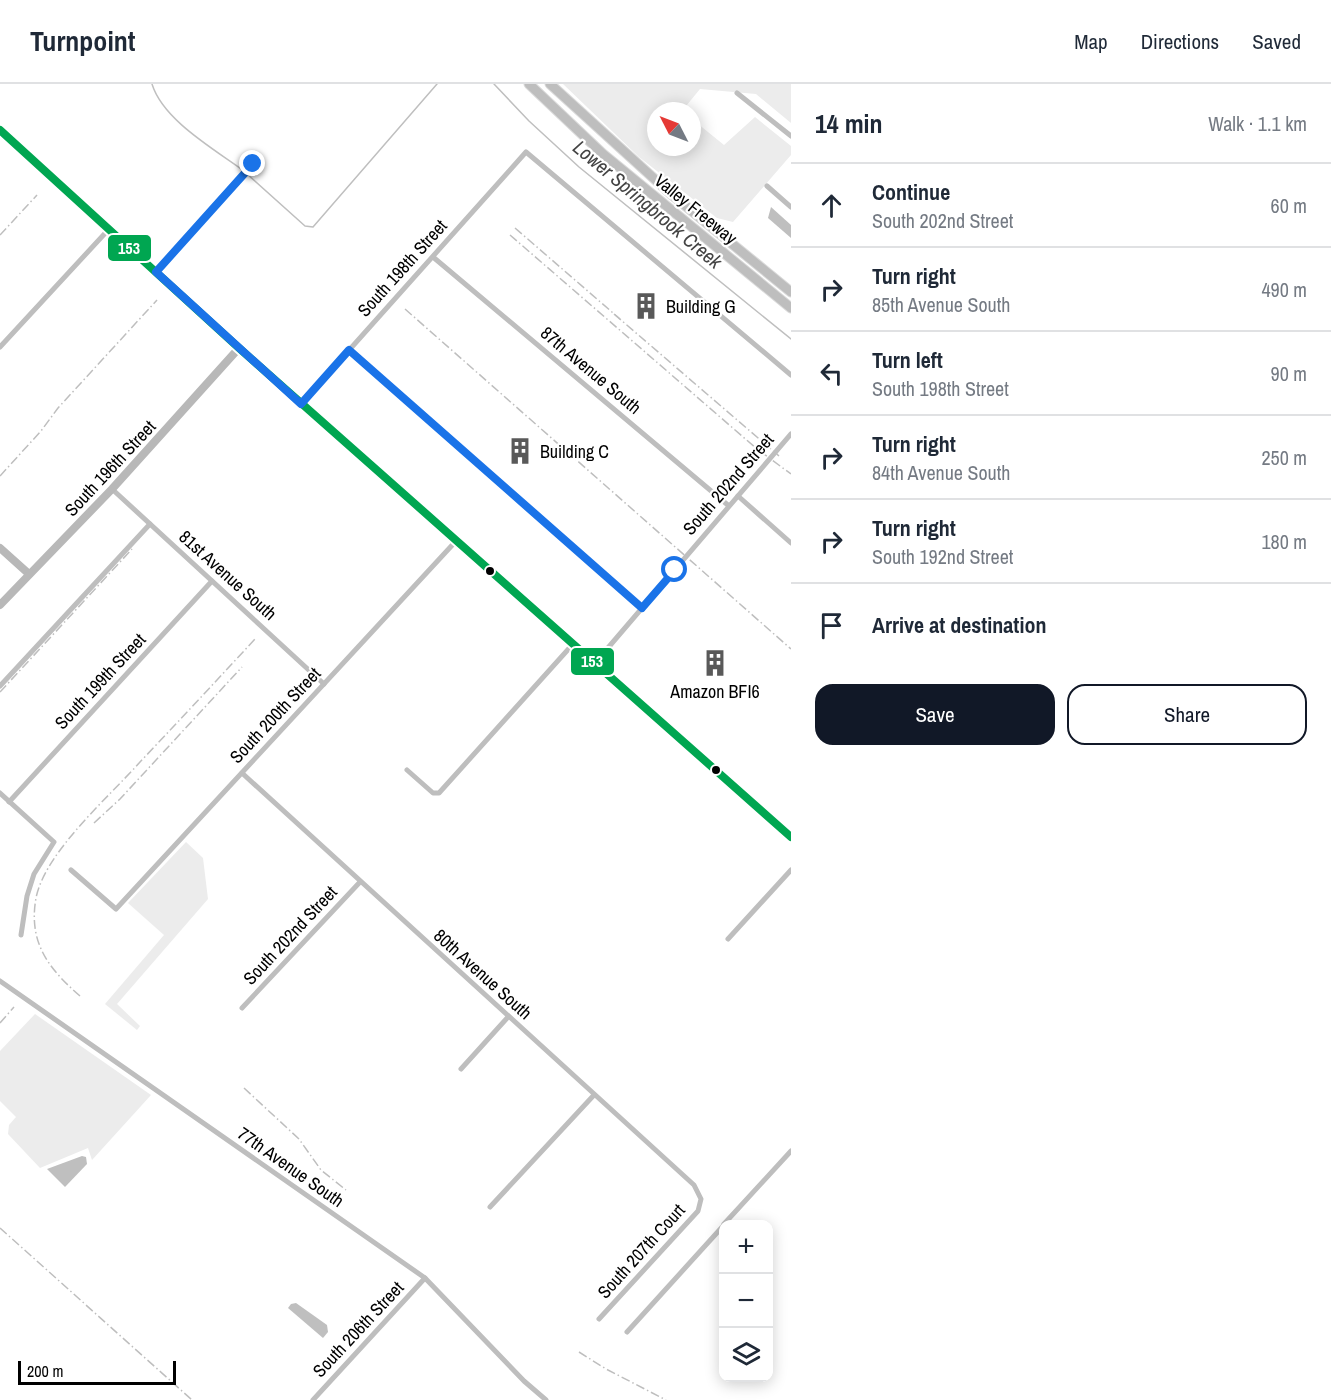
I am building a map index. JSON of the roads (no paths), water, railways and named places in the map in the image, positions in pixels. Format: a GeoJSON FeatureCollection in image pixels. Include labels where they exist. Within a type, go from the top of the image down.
{"type":"FeatureCollection","features":[{"type":"Feature","properties":{"kind":"highway","name":"Valley Freeway"},"geometry":{"type":"LineString","coordinates":[[530,84],[603,154],[791,308]]}},
{"type":"Feature","properties":{"kind":"highway"},"geometry":{"type":"LineString","coordinates":[[544,84],[629,162],[671,194]]}},
{"type":"Feature","properties":{"kind":"highway","name":"Valley Freeway"},"geometry":{"type":"LineString","coordinates":[[550,84],[671,194],[791,292]]}},
{"type":"Feature","properties":{"kind":"main road"},"geometry":{"type":"LineString","coordinates":[[0,130],[301,404],[791,837]]}},
{"type":"Feature","properties":{"kind":"main road","name":"South 196th Street"},"geometry":{"type":"LineString","coordinates":[[0,605],[112,489],[239,348]]}},
{"type":"Feature","properties":{"kind":"main road"},"geometry":{"type":"LineString","coordinates":[[0,548],[29,574]]}},
{"type":"Feature","properties":{"kind":"street"},"geometry":{"type":"LineString","coordinates":[[737,93],[791,136]]}},
{"type":"Feature","properties":{"kind":"street","name":"South 198th Street"},"geometry":{"type":"LineString","coordinates":[[301,404],[526,152],[791,375]]}},
{"type":"Feature","properties":{"kind":"street"},"geometry":{"type":"LineString","coordinates":[[156,272],[253,164]]}},
{"type":"Feature","properties":{"kind":"street"},"geometry":{"type":"LineString","coordinates":[[767,186],[791,207]]}},
{"type":"Feature","properties":{"kind":"street"},"geometry":{"type":"LineString","coordinates":[[0,347],[109,229]]}},
{"type":"Feature","properties":{"kind":"street","name":"87th Avenue South"},"geometry":{"type":"LineString","coordinates":[[433,256],[729,506]]}},
{"type":"Feature","properties":{"kind":"street"},"geometry":{"type":"LineString","coordinates":[[349,350],[642,608]]}},
{"type":"Feature","properties":{"kind":"street","name":"South 202nd Street"},"geometry":{"type":"LineString","coordinates":[[595,663],[791,434]]}},
{"type":"Feature","properties":{"kind":"street","name":"81st Avenue South"},"geometry":{"type":"LineString","coordinates":[[112,489],[324,684]]}},
{"type":"Feature","properties":{"kind":"street"},"geometry":{"type":"LineString","coordinates":[[738,496],[791,543]]}},
{"type":"Feature","properties":{"kind":"street"},"geometry":{"type":"LineString","coordinates":[[0,686],[150,524]]}},
{"type":"Feature","properties":{"kind":"street","name":"South 200th Street"},"geometry":{"type":"LineString","coordinates":[[71,870],[116,909],[456,541]]}},
{"type":"Feature","properties":{"kind":"street","name":"South 199th Street"},"geometry":{"type":"LineString","coordinates":[[9,802],[213,581]]}},
{"type":"Feature","properties":{"kind":"street"},"geometry":{"type":"LineString","coordinates":[[407,770],[433,793],[439,792],[573,644]]}},
{"type":"Feature","properties":{"kind":"street","name":"80th Avenue South"},"geometry":{"type":"LineString","coordinates":[[242,773],[693,1185],[701,1199]]}},
{"type":"Feature","properties":{"kind":"street"},"geometry":{"type":"LineString","coordinates":[[0,793],[54,842],[34,874],[27,896],[21,934]]}},
{"type":"Feature","properties":{"kind":"street"},"geometry":{"type":"LineString","coordinates":[[728,939],[791,870]]}},
{"type":"Feature","properties":{"kind":"street","name":"South 202nd Street"},"geometry":{"type":"LineString","coordinates":[[242,1008],[360,882]]}},
{"type":"Feature","properties":{"kind":"street","name":"77th Avenue South"},"geometry":{"type":"LineString","coordinates":[[0,981],[425,1278],[524,1381],[546,1400]]}},
{"type":"Feature","properties":{"kind":"street"},"geometry":{"type":"LineString","coordinates":[[461,1069],[508,1017]]}},
{"type":"Feature","properties":{"kind":"street"},"geometry":{"type":"LineString","coordinates":[[490,1207],[594,1095]]}},
{"type":"Feature","properties":{"kind":"street"},"geometry":{"type":"LineString","coordinates":[[729,1220],[791,1151]]}},
{"type":"Feature","properties":{"kind":"street","name":"South 207th Court"},"geometry":{"type":"LineString","coordinates":[[599,1320],[698,1211],[701,1199]]}},
{"type":"Feature","properties":{"kind":"street"},"geometry":{"type":"LineString","coordinates":[[627,1332],[719,1231]]}},
{"type":"Feature","properties":{"kind":"street","name":"South 206th Street"},"geometry":{"type":"LineString","coordinates":[[313,1400],[425,1278]]}},
{"type":"Feature","properties":{"kind":"waterway","name":"Lower Springbrook Creek"},"geometry":{"type":"LineString","coordinates":[[152,84],[158,97],[178,122],[244,171]]}},
{"type":"Feature","properties":{"kind":"waterway","name":"Lower Springbrook Creek"},"geometry":{"type":"LineString","coordinates":[[247,174],[305,226],[313,227],[437,84]]}},
{"type":"Feature","properties":{"kind":"waterway","name":"Lower Springbrook Creek"},"geometry":{"type":"LineString","coordinates":[[494,84],[529,121],[579,167],[791,339]]}},
{"type":"Feature","properties":{"kind":"railway"},"geometry":{"type":"LineString","coordinates":[[0,235],[37,195]]}},
{"type":"Feature","properties":{"kind":"railway"},"geometry":{"type":"LineString","coordinates":[[515,228],[620,319]]}},
{"type":"Feature","properties":{"kind":"railway"},"geometry":{"type":"LineString","coordinates":[[510,235],[757,449],[791,474]]}},
{"type":"Feature","properties":{"kind":"railway"},"geometry":{"type":"LineString","coordinates":[[0,476],[41,431],[58,408],[157,300]]}},
{"type":"Feature","properties":{"kind":"railway"},"geometry":{"type":"LineString","coordinates":[[405,309],[791,649]]}},
{"type":"Feature","properties":{"kind":"railway"},"geometry":{"type":"LineString","coordinates":[[614,314],[779,456]]}},
{"type":"Feature","properties":{"kind":"railway"},"geometry":{"type":"LineString","coordinates":[[0,692],[132,549]]}},
{"type":"Feature","properties":{"kind":"railway"},"geometry":{"type":"LineString","coordinates":[[80,996],[50,965],[38,942],[34,914],[42,880],[52,862],[80,826],[255,639]]}},
{"type":"Feature","properties":{"kind":"railway"},"geometry":{"type":"LineString","coordinates":[[94,823],[120,799],[242,667]]}},
{"type":"Feature","properties":{"kind":"railway"},"geometry":{"type":"LineString","coordinates":[[0,1023],[14,1007]]}},
{"type":"Feature","properties":{"kind":"railway"},"geometry":{"type":"LineString","coordinates":[[244,1088],[299,1139],[321,1170],[346,1190]]}},
{"type":"Feature","properties":{"kind":"railway"},"geometry":{"type":"LineString","coordinates":[[0,1228],[192,1400]]}},
{"type":"Feature","properties":{"kind":"railway"},"geometry":{"type":"LineString","coordinates":[[579,1352],[606,1369],[666,1400]]}},
{"type":"Feature","properties":{"kind":"place","name":"Building G"},"geometry":{"type":"Point","coordinates":[646,306]}},
{"type":"Feature","properties":{"kind":"place","name":"Building C"},"geometry":{"type":"Point","coordinates":[520,451]}},
{"type":"Feature","properties":{"kind":"place","name":"Amazon BFI6"},"geometry":{"type":"Point","coordinates":[715,663]}}]}
